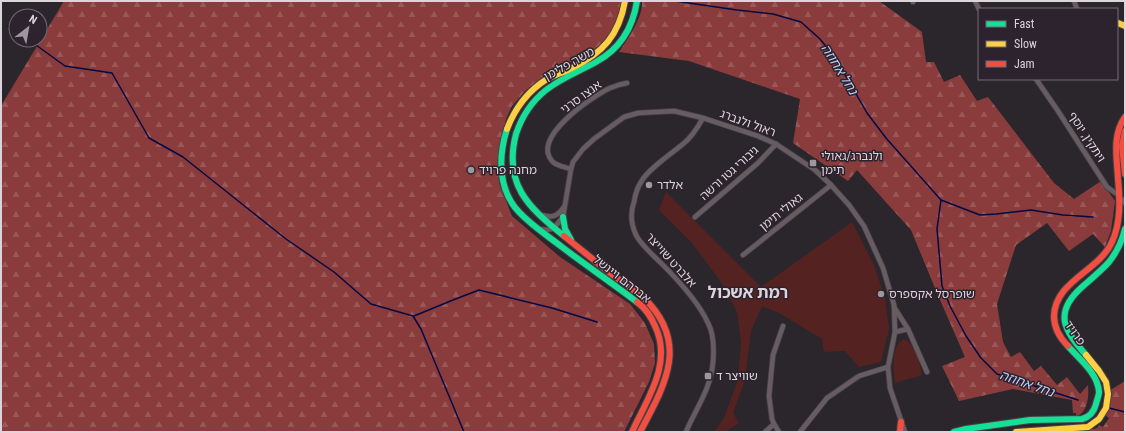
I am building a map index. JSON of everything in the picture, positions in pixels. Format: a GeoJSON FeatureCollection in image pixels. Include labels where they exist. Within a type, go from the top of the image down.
{"type":"FeatureCollection","features":[{"type":"Feature","properties":{"kind":"main road","name":"משה פלימן"},"geometry":{"type":"LineString","coordinates":[[538,229],[517,210],[504,186],[501,168],[502,148],[509,124],[516,108],[534,89],[552,77],[585,61],[604,47],[614,35],[622,21],[626,1]]}},
{"type":"Feature","properties":{"kind":"main road","name":"משה פלימן"},"geometry":{"type":"LineString","coordinates":[[554,228],[527,201],[515,181],[512,154],[516,132],[527,108],[544,90],[561,79],[599,60],[614,49],[633,20],[637,1]]}},
{"type":"Feature","properties":{"kind":"main road"},"geometry":{"type":"LineString","coordinates":[[1118,23],[1125,26]]}},
{"type":"Feature","properties":{"kind":"main road","name":"פרויד"},"geometry":{"type":"LineString","coordinates":[[954,432],[1030,420],[1082,419],[1092,414],[1097,402],[1099,388],[1098,382],[1091,371],[1063,340],[1058,332],[1055,326],[1054,310],[1058,298],[1069,285],[1098,261],[1109,248],[1116,233],[1119,212],[1119,196],[1116,143],[1120,124],[1125,117]]}},
{"type":"Feature","properties":{"kind":"main road"},"geometry":{"type":"LineString","coordinates":[[1125,131],[1122,146],[1125,174]]}},
{"type":"Feature","properties":{"kind":"main road"},"geometry":{"type":"LineString","coordinates":[[563,217],[565,229],[573,243]]}},
{"type":"Feature","properties":{"kind":"main road","name":"אברהם ויינשל"},"geometry":{"type":"LineString","coordinates":[[554,228],[645,299],[657,313],[665,328],[670,342],[668,370],[657,398],[640,432]]}},
{"type":"Feature","properties":{"kind":"main road","name":"אברהם ויינשל"},"geometry":{"type":"LineString","coordinates":[[538,229],[642,307],[652,318],[661,337],[662,356],[659,376],[632,432]]}},
{"type":"Feature","properties":{"kind":"main road","name":"פרויד"},"geometry":{"type":"LineString","coordinates":[[1016,432],[1088,427],[1097,422],[1104,412],[1107,406],[1108,398],[1107,388],[1103,377],[1097,367],[1069,334],[1064,318],[1064,311],[1073,295],[1109,262],[1119,247],[1125,230]]}},
{"type":"Feature","properties":{"kind":"main road"},"geometry":{"type":"LineString","coordinates":[[900,432],[901,422]]}},
{"type":"Feature","properties":{"kind":"street"},"geometry":{"type":"LineString","coordinates":[[1118,23],[1125,22]]}},
{"type":"Feature","properties":{"kind":"street","name":"ויתקין, יוסף"},"geometry":{"type":"LineString","coordinates":[[1037,80],[1107,187],[1113,190],[1125,203]]}},
{"type":"Feature","properties":{"kind":"street","name":"אנצו סרני"},"geometry":{"type":"LineString","coordinates":[[571,169],[554,163],[549,156],[548,147],[554,133],[574,111],[610,88],[627,83]]}},
{"type":"Feature","properties":{"kind":"street","name":"ראול ולנברג"},"geometry":{"type":"LineString","coordinates":[[563,217],[573,162],[594,138],[624,117],[638,113],[674,111],[703,118],[758,136],[776,144],[814,170],[850,205],[864,226],[883,268],[894,306],[895,332],[888,367],[890,388],[905,432]]}},
{"type":"Feature","properties":{"kind":"street","name":"אלברט שוייצר"},"geometry":{"type":"LineString","coordinates":[[686,432],[708,388],[713,362],[713,340],[709,324],[699,306],[672,273],[636,236],[632,227],[631,214],[633,203],[641,182],[647,174],[663,159],[684,143],[697,129],[703,118]]}},
{"type":"Feature","properties":{"kind":"street","name":"גיבורי גטו ורשה"},"geometry":{"type":"LineString","coordinates":[[695,217],[758,163],[776,144]]}},
{"type":"Feature","properties":{"kind":"street","name":"גאולי תימן"},"geometry":{"type":"LineString","coordinates":[[744,255],[831,185]]}},
{"type":"Feature","properties":{"kind":"street"},"geometry":{"type":"LineString","coordinates":[[540,215],[548,217],[558,215],[564,207]]}},
{"type":"Feature","properties":{"kind":"street"},"geometry":{"type":"LineString","coordinates":[[538,229],[546,230],[554,228],[563,217]]}},
{"type":"Feature","properties":{"kind":"street","name":"ראול ולנברג"},"geometry":{"type":"LineString","coordinates":[[894,306],[908,329],[927,372]]}},
{"type":"Feature","properties":{"kind":"street"},"geometry":{"type":"LineString","coordinates":[[779,432],[774,424],[769,396],[772,355],[783,326]]}},
{"type":"Feature","properties":{"kind":"street"},"geometry":{"type":"LineString","coordinates":[[895,332],[908,329]]}},
{"type":"Feature","properties":{"kind":"street"},"geometry":{"type":"LineString","coordinates":[[800,432],[828,398],[859,376],[888,367]]}},
{"type":"Feature","properties":{"kind":"street"},"geometry":{"type":"LineString","coordinates":[[766,432],[774,424]]}},
{"type":"Feature","properties":{"kind":"green space"},"geometry":{"type":"Polygon","coordinates":[[[64,1],[622,1],[615,27],[602,44],[581,58],[550,72],[526,90],[512,106],[506,119],[498,156],[499,183],[512,216],[560,257],[630,304],[645,323],[654,344],[655,363],[649,382],[624,432],[1,432],[1,106],[36,48],[48,48],[48,28],[64,1]]]}},
{"type":"Feature","properties":{"kind":"green space"},"geometry":{"type":"Polygon","coordinates":[[[642,1],[879,1],[922,32],[926,62],[934,62],[944,82],[960,75],[977,101],[988,97],[1054,183],[1074,199],[1101,181],[1115,201],[1111,231],[1105,247],[1093,234],[1069,251],[1047,223],[1016,245],[997,304],[1003,342],[1011,357],[1020,352],[1034,371],[1041,366],[1057,385],[1067,377],[1080,394],[1088,385],[1087,403],[1080,415],[1076,417],[1076,413],[1073,413],[1072,400],[1013,389],[959,401],[942,366],[965,357],[911,230],[857,170],[848,181],[793,143],[800,99],[689,61],[619,52],[638,21],[642,1]]]}},
{"type":"Feature","properties":{"kind":"green space"},"geometry":{"type":"Polygon","coordinates":[[[1125,381],[1125,432],[1086,432],[1085,430],[1097,428],[1099,425],[1103,427],[1109,418],[1105,415],[1111,399],[1109,391],[1125,381]]]}},
{"type":"Feature","properties":{"kind":"shaded area"},"geometry":{"type":"Polygon","coordinates":[[[666,192],[761,287],[852,222],[874,265],[885,298],[889,329],[881,362],[859,367],[845,351],[824,352],[822,339],[779,313],[762,306],[751,331],[745,380],[733,413],[739,423],[725,432],[714,432],[724,418],[738,380],[741,342],[737,312],[721,282],[692,243],[659,210],[666,192]]]}},
{"type":"Feature","properties":{"kind":"shaded area"},"geometry":{"type":"Polygon","coordinates":[[[903,339],[908,341],[917,354],[922,375],[895,383],[893,365],[896,347],[903,339]]]}},
{"type":"Feature","properties":{"kind":"waterway","name":"נחל אחוזה"},"geometry":{"type":"LineString","coordinates":[[675,1],[773,14],[801,22],[820,39],[833,55],[867,113],[886,138],[941,200],[980,215],[1031,210],[1063,215],[1093,217]]}},
{"type":"Feature","properties":{"kind":"waterway"},"geometry":{"type":"LineString","coordinates":[[40,48],[65,66],[112,73],[149,138],[183,157],[286,239],[334,272],[371,304],[413,316],[421,329],[464,432]]}},
{"type":"Feature","properties":{"kind":"waterway","name":"נחל אחוזה"},"geometry":{"type":"LineString","coordinates":[[941,200],[937,229],[942,286],[950,306],[966,336],[981,358],[997,374],[1078,400]]}},
{"type":"Feature","properties":{"kind":"waterway"},"geometry":{"type":"LineString","coordinates":[[414,316],[479,290],[552,308],[597,322]]}},
{"type":"Feature","properties":{"kind":"waterway","name":"נחל אחוזה"},"geometry":{"type":"LineString","coordinates":[[1109,408],[1125,412]]}},
{"type":"Feature","properties":{"kind":"traffic: fast"},"geometry":{"type":"LineString","coordinates":[[564,236],[539,215],[522,193],[516,181],[513,167],[513,152],[516,134],[521,121],[528,110],[536,99],[546,90],[596,62],[612,51],[629,28],[637,1]]}},
{"type":"Feature","properties":{"kind":"traffic: fast"},"geometry":{"type":"LineString","coordinates":[[507,129],[501,162],[504,183],[507,194],[512,203],[519,212],[535,226],[637,302]]}},
{"type":"Feature","properties":{"kind":"traffic: fast"},"geometry":{"type":"LineString","coordinates":[[563,217],[565,229],[571,240]]}},
{"type":"Feature","properties":{"kind":"traffic: fast"},"geometry":{"type":"LineString","coordinates":[[1086,355],[1067,329],[1065,321],[1067,305],[1073,296],[1109,262],[1119,246],[1125,229]]}},
{"type":"Feature","properties":{"kind":"traffic: fast"},"geometry":{"type":"LineString","coordinates":[[954,432],[1030,420],[1082,419],[1091,414],[1099,392],[1098,385],[1092,373],[1068,346]]}},
{"type":"Feature","properties":{"kind":"traffic: slow"},"geometry":{"type":"LineString","coordinates":[[507,129],[518,107],[534,89],[547,79],[593,56],[608,42],[619,24],[625,1]]}},
{"type":"Feature","properties":{"kind":"traffic: slow"},"geometry":{"type":"LineString","coordinates":[[1118,23],[1125,26]]}},
{"type":"Feature","properties":{"kind":"traffic: slow"},"geometry":{"type":"LineString","coordinates":[[1016,432],[1088,427],[1099,419],[1106,408],[1108,394],[1106,382],[1086,355]]}},
{"type":"Feature","properties":{"kind":"traffic: jam"},"geometry":{"type":"LineString","coordinates":[[1068,346],[1056,328],[1054,316],[1056,304],[1069,285],[1098,261],[1106,252],[1115,234],[1119,203],[1116,147],[1118,131],[1125,117]]}},
{"type":"Feature","properties":{"kind":"traffic: jam"},"geometry":{"type":"LineString","coordinates":[[1125,131],[1122,146],[1125,174]]}},
{"type":"Feature","properties":{"kind":"traffic: jam"},"geometry":{"type":"LineString","coordinates":[[564,236],[644,298],[658,315],[666,331],[670,348],[669,364],[658,398],[640,432]]}},
{"type":"Feature","properties":{"kind":"traffic: jam"},"geometry":{"type":"LineString","coordinates":[[632,432],[651,394],[660,367],[661,354],[660,340],[653,322],[648,312],[637,302]]}},
{"type":"Feature","properties":{"kind":"traffic: jam"},"geometry":{"type":"LineString","coordinates":[[900,432],[901,422]]}},
{"type":"Feature","properties":{"kind":"place","name":"ולנברג/גאולי תימן"},"geometry":{"type":"Point","coordinates":[813,163]}},
{"type":"Feature","properties":{"kind":"place","name":"מחנה פרויד"},"geometry":{"type":"Point","coordinates":[471,170]}},
{"type":"Feature","properties":{"kind":"place","name":"אלדר"},"geometry":{"type":"Point","coordinates":[649,185]}},
{"type":"Feature","properties":{"kind":"place","name":"שופרסל אקספרס"},"geometry":{"type":"Point","coordinates":[881,294]}},
{"type":"Feature","properties":{"kind":"place","name":"שוויצר ד"},"geometry":{"type":"Point","coordinates":[708,376]}},
{"type":"Feature","properties":{"kind":"district","name":"רמת אשכול"},"geometry":{"type":"Point","coordinates":[748,292]}}]}
